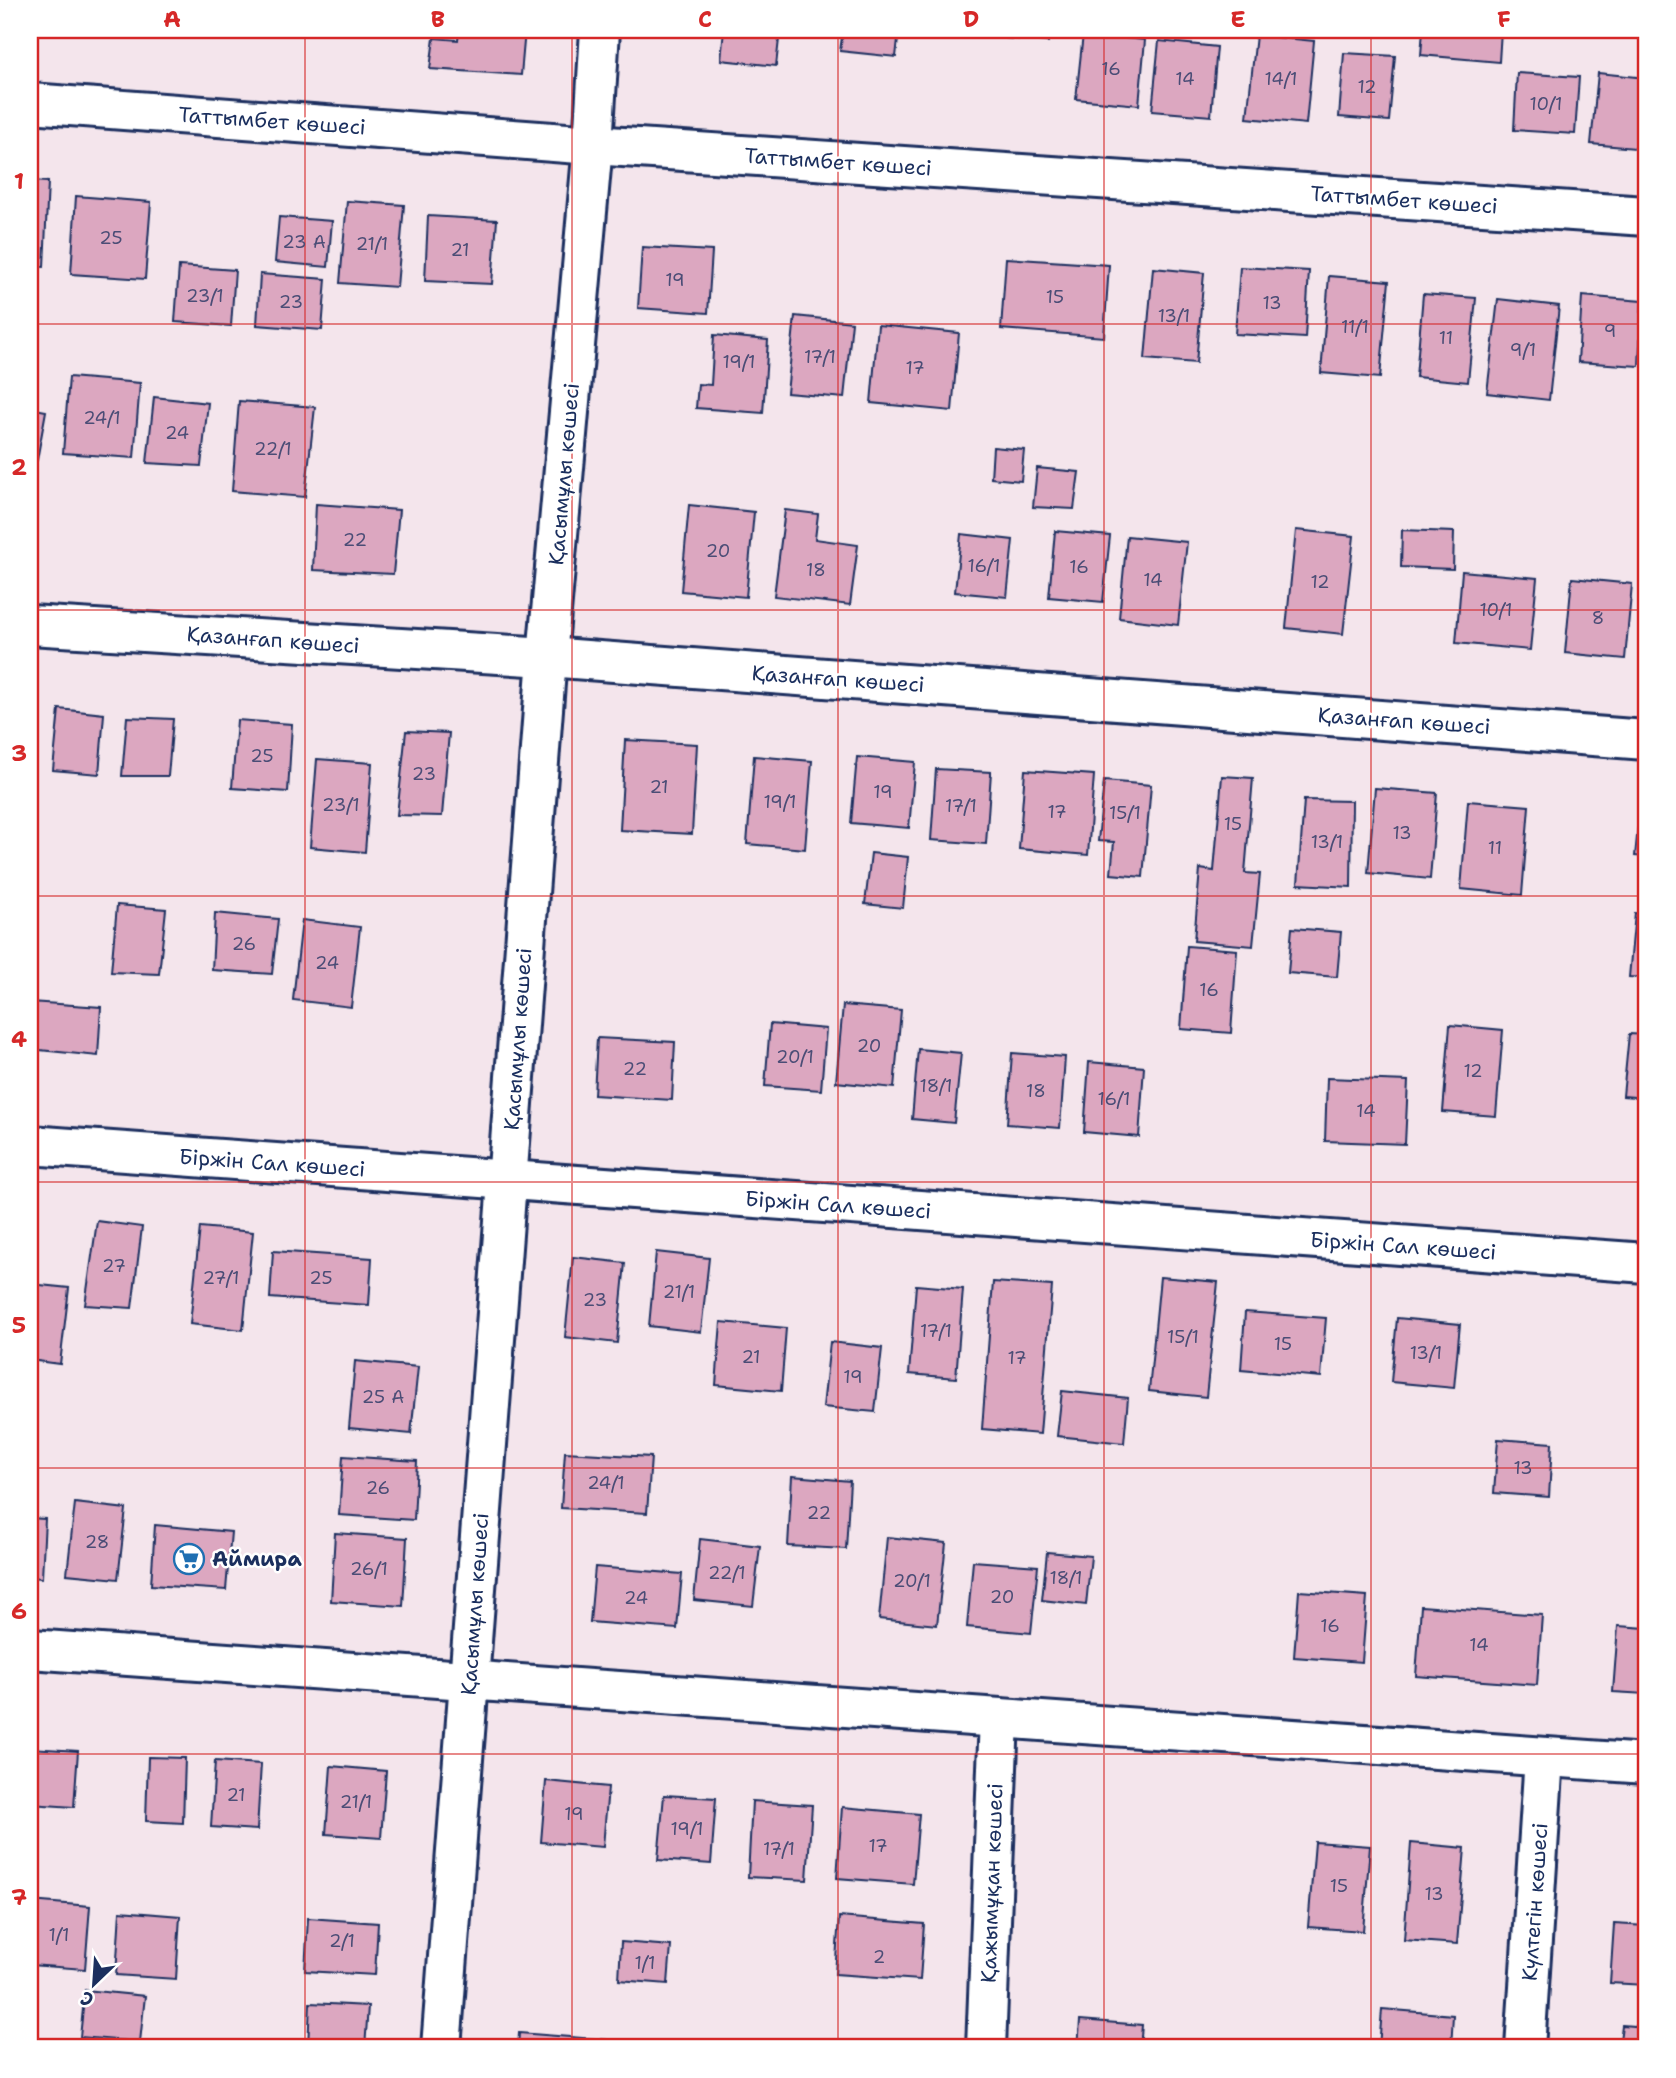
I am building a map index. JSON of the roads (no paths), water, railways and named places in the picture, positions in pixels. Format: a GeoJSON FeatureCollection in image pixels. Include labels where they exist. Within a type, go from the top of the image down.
{"type":"FeatureCollection","features":[{"type":"Feature","properties":{"kind":"street","name":"Қасымұлы көшесі"},"geometry":{"type":"LineString","coordinates":[[441,2048],[547,657],[593,145],[600,30]]}},
{"type":"Feature","properties":{"kind":"street","name":"Таттымбет көшесі"},"geometry":{"type":"LineString","coordinates":[[30,103],[593,145],[1646,216]]}},
{"type":"Feature","properties":{"kind":"street","name":"Қазанғап көшесі"},"geometry":{"type":"LineString","coordinates":[[30,625],[547,657],[1646,740]]}},
{"type":"Feature","properties":{"kind":"street","name":"Біржін Сал көшесі"},"geometry":{"type":"LineString","coordinates":[[30,1145],[1646,1264]]}},
{"type":"Feature","properties":{"kind":"street"},"geometry":{"type":"LineString","coordinates":[[30,1649],[1646,1764]]}},
{"type":"Feature","properties":{"kind":"street","name":"Қажымұқан көшесі"},"geometry":{"type":"LineString","coordinates":[[986,2048],[999,1718]]}},
{"type":"Feature","properties":{"kind":"street","name":"Күлтегін көшесі"},"geometry":{"type":"LineString","coordinates":[[1525,2048],[1544,1757]]}},
{"type":"Feature","properties":{"kind":"place","name":"Аймира"},"geometry":{"type":"Point","coordinates":[189,1559]}}]}
